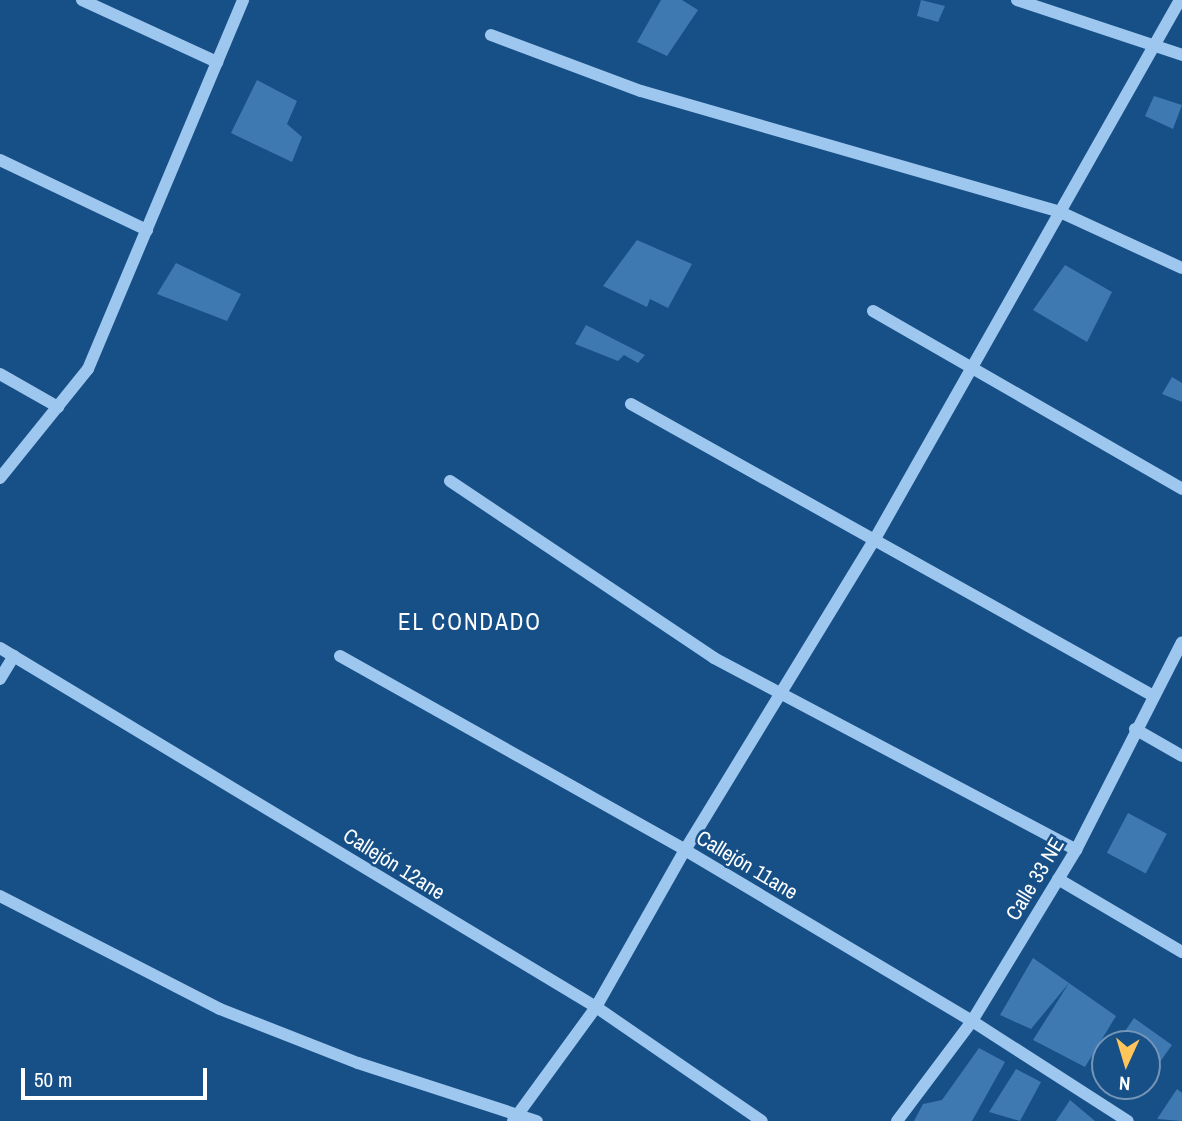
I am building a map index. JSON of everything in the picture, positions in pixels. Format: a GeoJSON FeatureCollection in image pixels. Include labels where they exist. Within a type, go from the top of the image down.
{"type":"FeatureCollection","features":[{"type":"Feature","properties":{"kind":"street"},"geometry":{"type":"LineString","coordinates":[[82,0],[217,62]]}},
{"type":"Feature","properties":{"kind":"street"},"geometry":{"type":"LineString","coordinates":[[0,478],[88,369],[243,0]]}},
{"type":"Feature","properties":{"kind":"street"},"geometry":{"type":"LineString","coordinates":[[1017,0],[1182,55]]}},
{"type":"Feature","properties":{"kind":"street"},"geometry":{"type":"LineString","coordinates":[[514,1118],[596,1007],[685,850],[876,537],[1058,211],[1180,0]]}},
{"type":"Feature","properties":{"kind":"street"},"geometry":{"type":"LineString","coordinates":[[491,35],[641,91],[1058,211],[1182,268]]}},
{"type":"Feature","properties":{"kind":"street"},"geometry":{"type":"LineString","coordinates":[[0,160],[147,230]]}},
{"type":"Feature","properties":{"kind":"street"},"geometry":{"type":"LineString","coordinates":[[873,311],[971,370],[1182,489]]}},
{"type":"Feature","properties":{"kind":"street"},"geometry":{"type":"LineString","coordinates":[[0,374],[58,407]]}},
{"type":"Feature","properties":{"kind":"street"},"geometry":{"type":"LineString","coordinates":[[631,404],[876,537],[1152,695]]}},
{"type":"Feature","properties":{"kind":"street"},"geometry":{"type":"LineString","coordinates":[[450,481],[714,658],[778,695],[1076,850]]}},
{"type":"Feature","properties":{"kind":"street","name":"Calle 33 NE"},"geometry":{"type":"LineString","coordinates":[[897,1121],[972,1021],[1076,850],[1152,695],[1182,642]]}},
{"type":"Feature","properties":{"kind":"street","name":"Callejón 12ane"},"geometry":{"type":"LineString","coordinates":[[0,648],[596,1007],[762,1121]]}},
{"type":"Feature","properties":{"kind":"street"},"geometry":{"type":"LineString","coordinates":[[0,679],[14,656]]}},
{"type":"Feature","properties":{"kind":"street","name":"Callejón 11ane"},"geometry":{"type":"LineString","coordinates":[[340,656],[685,850],[972,1021],[1128,1121]]}},
{"type":"Feature","properties":{"kind":"street"},"geometry":{"type":"LineString","coordinates":[[1135,729],[1182,756]]}},
{"type":"Feature","properties":{"kind":"street"},"geometry":{"type":"LineString","coordinates":[[1058,879],[1182,952]]}},
{"type":"Feature","properties":{"kind":"street"},"geometry":{"type":"LineString","coordinates":[[0,896],[220,1009],[358,1063],[514,1118],[537,1121]]}},
{"type":"Feature","properties":{"kind":"building"},"geometry":{"type":"Polygon","coordinates":[[[661,0],[682,0],[698,10],[667,56],[637,42],[661,0]]]}},
{"type":"Feature","properties":{"kind":"building"},"geometry":{"type":"Polygon","coordinates":[[[921,0],[945,6],[938,22],[917,16],[921,0]]]}},
{"type":"Feature","properties":{"kind":"building"},"geometry":{"type":"Polygon","coordinates":[[[257,80],[297,101],[287,124],[302,137],[292,162],[231,133],[257,80]]]}},
{"type":"Feature","properties":{"kind":"building"},"geometry":{"type":"Polygon","coordinates":[[[1154,96],[1182,105],[1173,129],[1145,116],[1154,96]]]}},
{"type":"Feature","properties":{"kind":"building"},"geometry":{"type":"Polygon","coordinates":[[[637,240],[692,264],[668,308],[650,299],[647,307],[603,286],[637,240]]]}},
{"type":"Feature","properties":{"kind":"building"},"geometry":{"type":"Polygon","coordinates":[[[176,263],[241,294],[227,321],[157,294],[176,263]]]}},
{"type":"Feature","properties":{"kind":"building"},"geometry":{"type":"Polygon","coordinates":[[[1065,265],[1112,292],[1087,342],[1033,310],[1065,265]]]}},
{"type":"Feature","properties":{"kind":"building"},"geometry":{"type":"Polygon","coordinates":[[[586,325],[645,355],[638,363],[624,355],[618,361],[575,344],[586,325]]]}},
{"type":"Feature","properties":{"kind":"building"},"geometry":{"type":"Polygon","coordinates":[[[1172,377],[1182,383],[1182,402],[1162,394],[1172,377]]]}},
{"type":"Feature","properties":{"kind":"building"},"geometry":{"type":"Polygon","coordinates":[[[1128,813],[1167,834],[1146,873],[1107,853],[1128,813]]]}},
{"type":"Feature","properties":{"kind":"building"},"geometry":{"type":"Polygon","coordinates":[[[1033,958],[1069,983],[1031,1029],[1000,1015],[1033,958]]]}},
{"type":"Feature","properties":{"kind":"building"},"geometry":{"type":"Polygon","coordinates":[[[1069,983],[1116,1016],[1107,1030],[1091,1030],[1091,1057],[1085,1067],[1033,1040],[1069,983]]]}},
{"type":"Feature","properties":{"kind":"building"},"geometry":{"type":"Polygon","coordinates":[[[1134,1018],[1151,1030],[1126,1030],[1134,1018]]]}},
{"type":"Feature","properties":{"kind":"building"},"geometry":{"type":"Polygon","coordinates":[[[1161,1037],[1172,1045],[1161,1060],[1161,1037]]]}},
{"type":"Feature","properties":{"kind":"building"},"geometry":{"type":"Polygon","coordinates":[[[979,1048],[1005,1062],[972,1121],[914,1121],[923,1104],[942,1100],[979,1048]]]}},
{"type":"Feature","properties":{"kind":"building"},"geometry":{"type":"Polygon","coordinates":[[[1016,1069],[1041,1082],[1020,1121],[989,1112],[1016,1069]]]}},
{"type":"Feature","properties":{"kind":"building"},"geometry":{"type":"Polygon","coordinates":[[[1177,1089],[1182,1093],[1182,1121],[1157,1119],[1177,1089]]]}},
{"type":"Feature","properties":{"kind":"building"},"geometry":{"type":"Polygon","coordinates":[[[1070,1100],[1095,1121],[1056,1121],[1070,1100]]]}},
{"type":"Feature","properties":{"kind":"district","name":"EL CONDADO"},"geometry":{"type":"Point","coordinates":[470,622]}}]}
